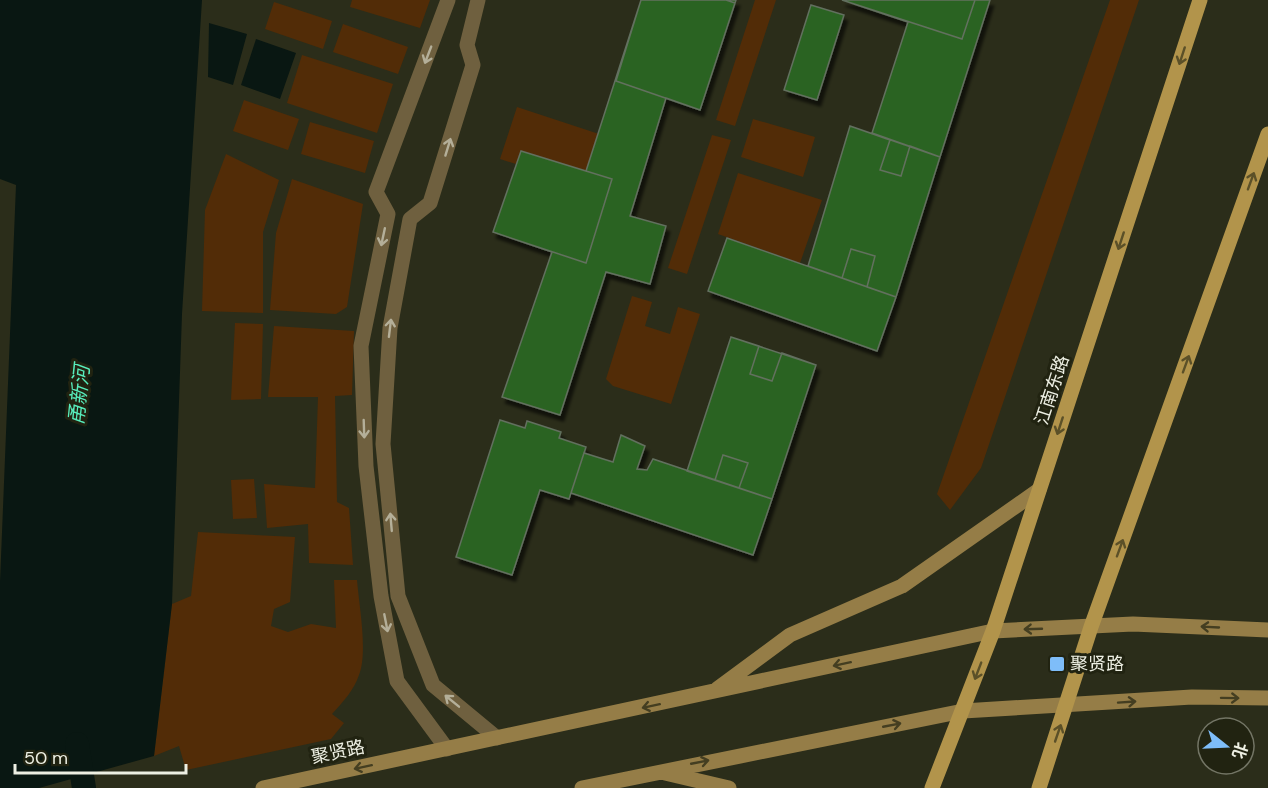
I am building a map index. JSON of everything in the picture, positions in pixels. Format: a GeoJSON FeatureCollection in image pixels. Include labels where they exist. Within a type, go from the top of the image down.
{"type":"FeatureCollection","features":[{"type":"Feature","properties":{"kind":"main road","name":"江南东路"},"geometry":{"type":"LineString","coordinates":[[932,788],[993,631],[1196,2]]}},
{"type":"Feature","properties":{"kind":"main road"},"geometry":{"type":"LineString","coordinates":[[1039,788],[1091,627],[1268,134]]}},
{"type":"Feature","properties":{"kind":"main road"},"geometry":{"type":"LineString","coordinates":[[712,693],[790,635],[902,586],[1040,490]]}},
{"type":"Feature","properties":{"kind":"main road"},"geometry":{"type":"LineString","coordinates":[[1091,627],[1133,624],[1268,630]]}},
{"type":"Feature","properties":{"kind":"main road","name":"聚贤路"},"geometry":{"type":"LineString","coordinates":[[263,788],[993,631],[1091,627]]}},
{"type":"Feature","properties":{"kind":"main road"},"geometry":{"type":"LineString","coordinates":[[582,788],[657,771],[963,711],[1192,697],[1268,698]]}},
{"type":"Feature","properties":{"kind":"main road"},"geometry":{"type":"LineString","coordinates":[[657,771],[729,788]]}},
{"type":"Feature","properties":{"kind":"street"},"geometry":{"type":"LineString","coordinates":[[447,749],[397,681],[381,597],[366,466],[361,346],[388,214],[376,192],[448,0]]}},
{"type":"Feature","properties":{"kind":"street"},"geometry":{"type":"LineString","coordinates":[[478,0],[467,45],[473,65],[430,203],[410,219],[390,328],[383,444],[398,596],[432,685],[497,738]]}},
{"type":"Feature","properties":{"kind":"shaded area"},"geometry":{"type":"Polygon","coordinates":[[[352,0],[430,0],[420,28],[350,7],[352,0]]]}},
{"type":"Feature","properties":{"kind":"shaded area"},"geometry":{"type":"Polygon","coordinates":[[[755,0],[776,0],[735,126],[716,120],[755,0]]]}},
{"type":"Feature","properties":{"kind":"shaded area"},"geometry":{"type":"Polygon","coordinates":[[[1110,0],[1139,0],[981,468],[950,510],[937,494],[1110,0]]]}},
{"type":"Feature","properties":{"kind":"shaded area"},"geometry":{"type":"Polygon","coordinates":[[[274,2],[332,21],[323,49],[265,29],[274,2]]]}},
{"type":"Feature","properties":{"kind":"shaded area"},"geometry":{"type":"Polygon","coordinates":[[[343,24],[408,47],[398,74],[333,52],[343,24]]]}},
{"type":"Feature","properties":{"kind":"shaded area"},"geometry":{"type":"Polygon","coordinates":[[[302,55],[393,84],[377,133],[287,103],[302,55]]]}},
{"type":"Feature","properties":{"kind":"shaded area"},"geometry":{"type":"Polygon","coordinates":[[[244,100],[299,119],[288,150],[233,131],[244,100]]]}},
{"type":"Feature","properties":{"kind":"shaded area"},"geometry":{"type":"Polygon","coordinates":[[[517,107],[599,134],[586,171],[521,151],[516,164],[500,159],[517,107]]]}},
{"type":"Feature","properties":{"kind":"shaded area"},"geometry":{"type":"Polygon","coordinates":[[[753,119],[815,137],[803,177],[741,157],[753,119]]]}},
{"type":"Feature","properties":{"kind":"shaded area"},"geometry":{"type":"Polygon","coordinates":[[[310,122],[374,141],[365,173],[301,154],[310,122]]]}},
{"type":"Feature","properties":{"kind":"shaded area"},"geometry":{"type":"Polygon","coordinates":[[[712,135],[731,140],[687,274],[668,268],[712,135]]]}},
{"type":"Feature","properties":{"kind":"shaded area"},"geometry":{"type":"Polygon","coordinates":[[[226,154],[279,180],[263,232],[263,313],[202,311],[205,210],[226,154]]]}},
{"type":"Feature","properties":{"kind":"shaded area"},"geometry":{"type":"Polygon","coordinates":[[[738,173],[822,200],[800,263],[718,234],[738,173]]]}},
{"type":"Feature","properties":{"kind":"shaded area"},"geometry":{"type":"Polygon","coordinates":[[[292,179],[363,204],[347,307],[336,314],[270,310],[276,233],[292,179]]]}},
{"type":"Feature","properties":{"kind":"shaded area"},"geometry":{"type":"Polygon","coordinates":[[[632,296],[652,302],[645,326],[670,334],[678,307],[700,314],[671,404],[613,386],[606,379],[632,296]]]}},
{"type":"Feature","properties":{"kind":"shaded area"},"geometry":{"type":"Polygon","coordinates":[[[235,323],[263,324],[261,399],[231,400],[235,323]]]}},
{"type":"Feature","properties":{"kind":"shaded area"},"geometry":{"type":"Polygon","coordinates":[[[274,326],[354,331],[352,395],[335,396],[337,502],[349,508],[353,565],[309,563],[308,524],[267,528],[264,484],[315,488],[318,397],[268,397],[274,326]]]}},
{"type":"Feature","properties":{"kind":"shaded area"},"geometry":{"type":"Polygon","coordinates":[[[254,479],[257,518],[233,519],[231,480],[254,479]]]}},
{"type":"Feature","properties":{"kind":"shaded area"},"geometry":{"type":"Polygon","coordinates":[[[198,532],[295,537],[290,602],[274,609],[271,626],[288,632],[311,624],[336,628],[334,580],[357,580],[363,642],[362,666],[351,691],[332,714],[344,723],[331,739],[186,770],[179,746],[154,756],[172,604],[191,596],[198,532]]]}},
{"type":"Feature","properties":{"kind":"water"},"geometry":{"type":"Polygon","coordinates":[[[0,0],[202,0],[182,314],[172,604],[154,756],[39,788],[0,788],[0,582],[16,185],[0,179],[0,0]]]}},
{"type":"Feature","properties":{"kind":"water"},"geometry":{"type":"Polygon","coordinates":[[[209,23],[247,34],[233,85],[208,77],[209,23]]]}},
{"type":"Feature","properties":{"kind":"water"},"geometry":{"type":"Polygon","coordinates":[[[256,39],[296,53],[280,99],[241,85],[256,39]]]}},
{"type":"Feature","properties":{"kind":"building"},"geometry":{"type":"Polygon","coordinates":[[[641,0],[736,0],[700,110],[666,98],[630,216],[666,226],[650,284],[606,272],[560,415],[502,397],[552,252],[493,232],[521,151],[586,171],[641,0]]]}},
{"type":"Feature","properties":{"kind":"building"},"geometry":{"type":"Polygon","coordinates":[[[641,0],[726,0],[735,3],[700,110],[616,81],[641,0]]]}},
{"type":"Feature","properties":{"kind":"building"},"geometry":{"type":"Polygon","coordinates":[[[842,0],[990,0],[940,157],[872,133],[908,22],[842,0]]]}},
{"type":"Feature","properties":{"kind":"building"},"geometry":{"type":"Polygon","coordinates":[[[842,0],[975,0],[962,39],[842,0]]]}},
{"type":"Feature","properties":{"kind":"building"},"geometry":{"type":"Polygon","coordinates":[[[811,5],[844,15],[817,100],[784,90],[811,5]]]}},
{"type":"Feature","properties":{"kind":"building"},"geometry":{"type":"Polygon","coordinates":[[[850,126],[940,157],[896,297],[808,266],[850,126]]]}},
{"type":"Feature","properties":{"kind":"building"},"geometry":{"type":"Polygon","coordinates":[[[850,126],[890,140],[880,170],[901,176],[910,146],[940,157],[896,297],[867,287],[875,256],[851,249],[842,278],[808,266],[850,126]]]}},
{"type":"Feature","properties":{"kind":"building"},"geometry":{"type":"Polygon","coordinates":[[[521,151],[612,179],[586,263],[493,232],[521,151]]]}},
{"type":"Feature","properties":{"kind":"building"},"geometry":{"type":"Polygon","coordinates":[[[727,238],[896,297],[877,351],[708,291],[727,238]]]}},
{"type":"Feature","properties":{"kind":"building"},"geometry":{"type":"Polygon","coordinates":[[[731,337],[816,365],[772,499],[687,471],[731,337]]]}},
{"type":"Feature","properties":{"kind":"building"},"geometry":{"type":"Polygon","coordinates":[[[731,337],[759,346],[750,374],[772,381],[782,353],[816,365],[772,499],[739,488],[748,463],[723,455],[715,480],[687,471],[731,337]]]}},
{"type":"Feature","properties":{"kind":"building"},"geometry":{"type":"Polygon","coordinates":[[[500,420],[525,428],[527,421],[561,432],[559,438],[586,447],[569,499],[540,490],[512,575],[456,557],[500,420]]]}},
{"type":"Feature","properties":{"kind":"building"},"geometry":{"type":"Polygon","coordinates":[[[621,435],[645,446],[637,469],[647,470],[653,459],[772,499],[753,555],[571,493],[584,453],[613,462],[621,435]]]}},
{"type":"Feature","properties":{"kind":"waterway","name":"甬新河"},"geometry":{"type":"LineString","coordinates":[[77,744],[84,788]]}},
{"type":"Feature","properties":{"kind":"place","name":"聚贤路"},"geometry":{"type":"Point","coordinates":[1057,664]}}]}
